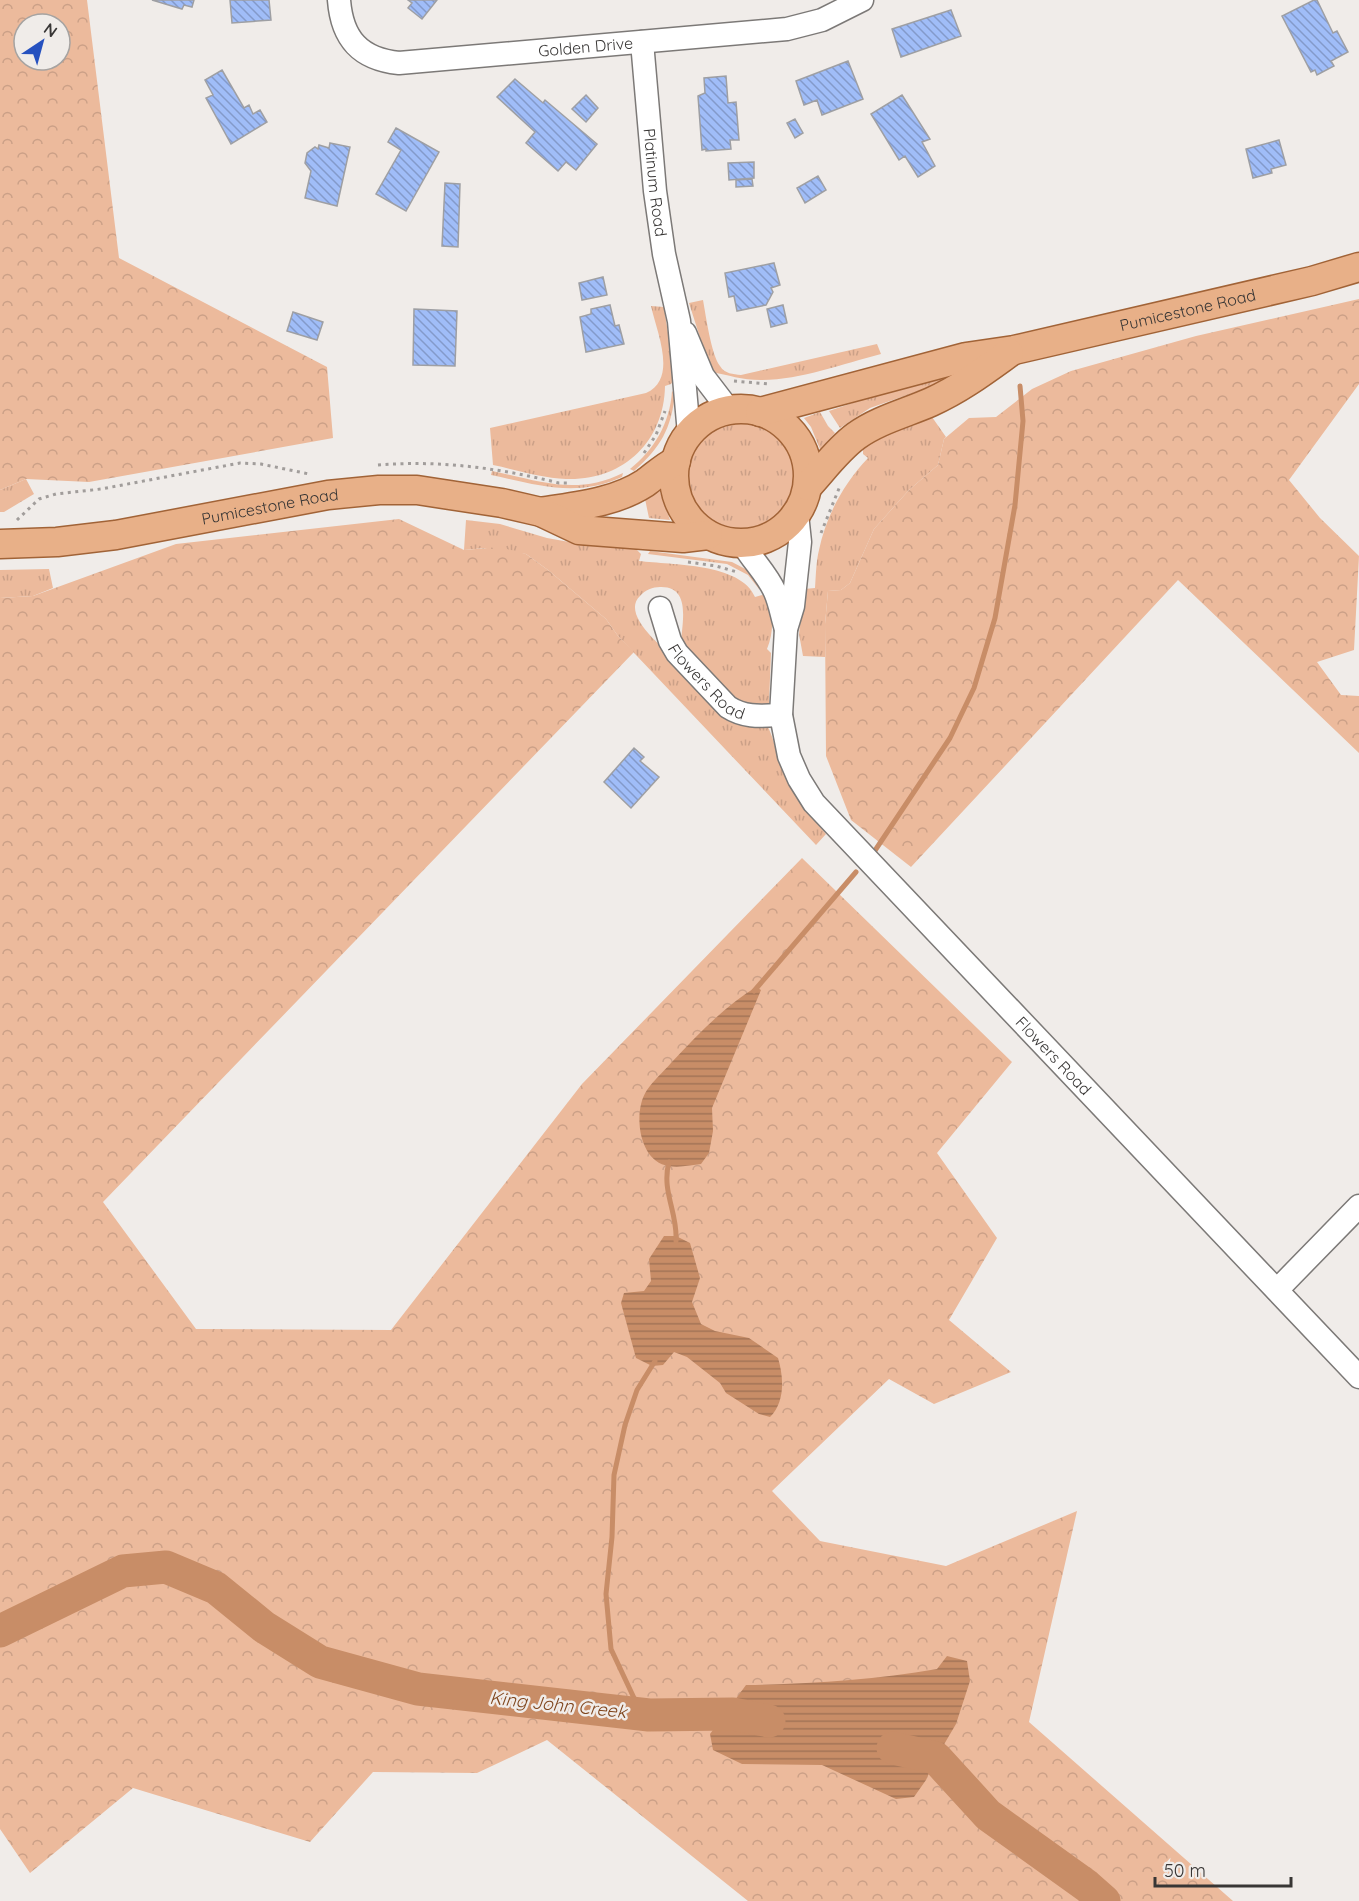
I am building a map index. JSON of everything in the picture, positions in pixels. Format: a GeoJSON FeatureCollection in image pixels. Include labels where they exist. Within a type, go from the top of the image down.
{"type":"FeatureCollection","features":[{"type":"Feature","properties":{"kind":"main road","name":"Pumicestone Road"},"geometry":{"type":"LineString","coordinates":[[760,412],[966,357],[1014,350],[1312,281],[1359,267]]}},
{"type":"Feature","properties":{"kind":"main road","name":"Pumicestone Road"},"geometry":{"type":"LineString","coordinates":[[808,486],[837,452],[854,437],[870,427],[968,383],[1014,350]]}},
{"type":"Feature","properties":{"kind":"main road"},"geometry":{"type":"LineString","coordinates":[[744,409],[760,412],[777,420],[792,433],[802,449],[808,467],[808,486],[797,514],[783,530],[764,540],[743,544],[725,542],[708,535],[691,521],[680,503],[674,482],[676,460],[689,434],[700,423],[714,415],[729,411],[744,409]]}},
{"type":"Feature","properties":{"kind":"main road","name":"Pumicestone Road"},"geometry":{"type":"LineString","coordinates":[[541,512],[608,500],[645,482],[676,460]]}},
{"type":"Feature","properties":{"kind":"main road","name":"Pumicestone Road"},"geometry":{"type":"LineString","coordinates":[[0,544],[57,542],[116,535],[328,495],[379,490],[417,490],[457,495],[541,512],[579,530],[683,538],[708,535]]}},
{"type":"Feature","properties":{"kind":"street","name":"Golden Drive"},"geometry":{"type":"LineString","coordinates":[[339,0],[344,27],[351,41],[371,57],[399,63],[787,29],[822,20],[862,0]]}},
{"type":"Feature","properties":{"kind":"street","name":"Platinum Road"},"geometry":{"type":"LineString","coordinates":[[642,42],[655,191],[664,254],[679,321],[689,434]]}},
{"type":"Feature","properties":{"kind":"street","name":"Platinum Road"},"geometry":{"type":"LineString","coordinates":[[679,321],[703,376],[729,411]]}},
{"type":"Feature","properties":{"kind":"street","name":"Flowers Road"},"geometry":{"type":"LineString","coordinates":[[797,514],[800,542],[793,606],[786,629],[781,715],[789,756],[799,779],[814,803],[1359,1377]]}},
{"type":"Feature","properties":{"kind":"street","name":"Flowers Road"},"geometry":{"type":"LineString","coordinates":[[743,544],[775,592],[786,629]]}},
{"type":"Feature","properties":{"kind":"street","name":"Flowers Road"},"geometry":{"type":"LineString","coordinates":[[660,608],[670,640],[677,652],[728,707],[737,713],[751,717],[781,715]]}},
{"type":"Feature","properties":{"kind":"street"},"geometry":{"type":"LineString","coordinates":[[1277,1290],[1359,1206]]}},
{"type":"Feature","properties":{"kind":"path"},"geometry":{"type":"LineString","coordinates":[[818,541],[827,514],[842,482]]}},
{"type":"Feature","properties":{"kind":"path"},"geometry":{"type":"LineString","coordinates":[[686,562],[726,568],[745,577]]}},
{"type":"Feature","properties":{"kind":"green space"},"geometry":{"type":"Polygon","coordinates":[[[0,0],[87,0],[119,258],[327,367],[333,438],[89,482],[26,479],[0,490],[0,0]]]}},
{"type":"Feature","properties":{"kind":"green space"},"geometry":{"type":"Polygon","coordinates":[[[1359,299],[1359,384],[1289,480],[1320,518],[1359,556],[1354,650],[1317,662],[1341,695],[1359,696],[1359,753],[1178,580],[911,867],[851,820],[826,756],[825,624],[828,591],[841,590],[850,583],[874,529],[909,490],[938,465],[944,439],[969,418],[996,417],[1032,389],[1071,371],[1196,336],[1359,299]]]}},
{"type":"Feature","properties":{"kind":"green space"},"geometry":{"type":"Polygon","coordinates":[[[703,300],[714,353],[722,369],[729,373],[741,375],[877,344],[881,354],[821,371],[776,379],[747,379],[711,372],[689,303],[703,300]]]}},
{"type":"Feature","properties":{"kind":"green space"},"geometry":{"type":"Polygon","coordinates":[[[651,306],[664,307],[675,379],[671,384],[665,386],[663,406],[657,424],[648,441],[636,454],[622,465],[587,478],[548,477],[493,465],[490,428],[646,393],[656,386],[661,377],[663,354],[651,306]]]}},
{"type":"Feature","properties":{"kind":"green space"},"geometry":{"type":"Polygon","coordinates":[[[952,375],[927,388],[870,408],[840,428],[829,411],[888,391],[952,375]]]}},
{"type":"Feature","properties":{"kind":"green space"},"geometry":{"type":"Polygon","coordinates":[[[672,391],[675,394],[671,417],[663,437],[651,454],[634,471],[630,469],[639,462],[659,435],[668,414],[672,391]]]}},
{"type":"Feature","properties":{"kind":"green space"},"geometry":{"type":"Polygon","coordinates":[[[820,412],[835,433],[820,449],[811,427],[804,418],[820,412]]]}},
{"type":"Feature","properties":{"kind":"green space"},"geometry":{"type":"Polygon","coordinates":[[[932,417],[946,437],[938,465],[909,490],[874,529],[850,583],[841,590],[828,591],[825,657],[803,656],[799,634],[804,589],[815,588],[818,555],[826,525],[844,489],[868,458],[863,454],[863,449],[878,438],[932,417]]]}},
{"type":"Feature","properties":{"kind":"green space"},"geometry":{"type":"Polygon","coordinates":[[[742,421],[763,425],[780,437],[792,454],[796,475],[792,496],[780,513],[763,525],[742,529],[721,525],[704,513],[692,496],[688,475],[692,454],[704,437],[721,425],[742,421]]]}},
{"type":"Feature","properties":{"kind":"green space"},"geometry":{"type":"Polygon","coordinates":[[[492,471],[542,482],[574,485],[606,480],[623,473],[622,477],[589,487],[557,488],[491,475],[492,471]]]}},
{"type":"Feature","properties":{"kind":"green space"},"geometry":{"type":"Polygon","coordinates":[[[26,479],[34,494],[4,512],[0,512],[0,490],[26,479]]]}},
{"type":"Feature","properties":{"kind":"green space"},"geometry":{"type":"Polygon","coordinates":[[[659,489],[670,520],[649,518],[645,499],[659,489]]]}},
{"type":"Feature","properties":{"kind":"green space"},"geometry":{"type":"Polygon","coordinates":[[[399,519],[464,550],[499,547],[526,554],[606,619],[618,636],[634,652],[103,1202],[196,1329],[391,1330],[582,1084],[802,858],[1012,1062],[937,1153],[997,1238],[949,1320],[1011,1372],[934,1404],[889,1379],[772,1491],[820,1541],[946,1566],[1077,1511],[1029,1722],[1233,1901],[748,1901],[547,1740],[477,1773],[373,1772],[310,1842],[133,1788],[30,1873],[0,1829],[0,598],[33,596],[176,544],[399,519]]]}},
{"type":"Feature","properties":{"kind":"green space"},"geometry":{"type":"Polygon","coordinates":[[[466,520],[500,524],[547,538],[586,545],[636,549],[641,554],[639,561],[687,565],[721,572],[736,578],[747,586],[755,597],[766,596],[771,609],[772,622],[767,649],[771,653],[769,703],[764,708],[743,707],[681,645],[683,608],[677,593],[670,588],[649,589],[640,596],[635,610],[643,627],[660,645],[708,684],[768,726],[786,779],[826,834],[816,845],[618,636],[606,619],[548,570],[526,554],[485,548],[464,550],[466,520]]]}},
{"type":"Feature","properties":{"kind":"green space"},"geometry":{"type":"Polygon","coordinates":[[[650,551],[732,562],[751,572],[760,584],[759,589],[748,575],[727,564],[648,554],[650,551]]]}},
{"type":"Feature","properties":{"kind":"green space"},"geometry":{"type":"Polygon","coordinates":[[[49,569],[53,588],[33,596],[0,598],[0,570],[49,569]]]}},
{"type":"Feature","properties":{"kind":"shaded area"},"geometry":{"type":"Polygon","coordinates":[[[756,987],[761,990],[712,1108],[713,1131],[709,1153],[701,1164],[677,1167],[659,1163],[651,1156],[641,1135],[639,1123],[642,1099],[655,1080],[711,1022],[756,987]]]}},
{"type":"Feature","properties":{"kind":"shaded area"},"geometry":{"type":"Polygon","coordinates":[[[664,1236],[676,1236],[690,1243],[700,1278],[692,1302],[701,1324],[715,1331],[749,1338],[778,1358],[781,1397],[770,1417],[759,1414],[726,1393],[720,1383],[687,1357],[674,1352],[663,1365],[652,1366],[636,1358],[621,1303],[624,1293],[644,1291],[651,1281],[649,1259],[664,1236]]]}},
{"type":"Feature","properties":{"kind":"shaded area"},"geometry":{"type":"Polygon","coordinates":[[[947,1656],[967,1661],[970,1681],[956,1724],[926,1780],[914,1797],[896,1799],[822,1765],[742,1764],[713,1750],[710,1734],[746,1685],[842,1681],[913,1673],[937,1669],[947,1656]]]}},
{"type":"Feature","properties":{"kind":"building"},"geometry":{"type":"Polygon","coordinates":[[[152,0],[194,0],[192,7],[184,5],[182,9],[152,0]]]}},
{"type":"Feature","properties":{"kind":"building"},"geometry":{"type":"Polygon","coordinates":[[[230,0],[269,0],[271,20],[232,23],[230,0]]]}},
{"type":"Feature","properties":{"kind":"building"},"geometry":{"type":"Polygon","coordinates":[[[408,0],[437,0],[422,19],[408,8],[412,3],[408,0]]]}},
{"type":"Feature","properties":{"kind":"building"},"geometry":{"type":"Polygon","coordinates":[[[1317,0],[1333,33],[1337,31],[1348,52],[1331,61],[1334,66],[1317,75],[1315,70],[1311,72],[1282,16],[1317,0]]]}},
{"type":"Feature","properties":{"kind":"building"},"geometry":{"type":"Polygon","coordinates":[[[951,10],[961,36],[901,57],[892,29],[951,10]]]}},
{"type":"Feature","properties":{"kind":"building"},"geometry":{"type":"Polygon","coordinates":[[[848,61],[863,99],[822,115],[817,100],[804,105],[796,81],[848,61]]]}},
{"type":"Feature","properties":{"kind":"building"},"geometry":{"type":"Polygon","coordinates":[[[222,70],[244,108],[249,105],[253,114],[260,110],[267,122],[231,144],[206,98],[213,95],[205,80],[222,70]]]}},
{"type":"Feature","properties":{"kind":"building"},"geometry":{"type":"Polygon","coordinates":[[[726,76],[728,103],[736,102],[739,140],[730,140],[731,149],[702,150],[698,96],[705,93],[704,78],[726,76]]]}},
{"type":"Feature","properties":{"kind":"building"},"geometry":{"type":"Polygon","coordinates":[[[515,79],[543,103],[545,100],[597,144],[576,170],[566,162],[558,171],[526,143],[535,132],[497,97],[515,79]]]}},
{"type":"Feature","properties":{"kind":"building"},"geometry":{"type":"Polygon","coordinates":[[[586,95],[598,108],[586,122],[572,109],[586,95]]]}},
{"type":"Feature","properties":{"kind":"building"},"geometry":{"type":"Polygon","coordinates":[[[902,95],[930,139],[922,142],[935,166],[918,177],[905,156],[899,160],[871,114],[902,95]]]}},
{"type":"Feature","properties":{"kind":"building"},"geometry":{"type":"Polygon","coordinates":[[[795,119],[803,133],[795,138],[787,123],[795,119]]]}},
{"type":"Feature","properties":{"kind":"building"},"geometry":{"type":"Polygon","coordinates":[[[396,128],[439,152],[406,211],[376,194],[401,150],[388,142],[396,128]]]}},
{"type":"Feature","properties":{"kind":"building"},"geometry":{"type":"Polygon","coordinates":[[[1279,140],[1286,165],[1271,169],[1272,173],[1253,178],[1246,149],[1279,140]]]}},
{"type":"Feature","properties":{"kind":"building"},"geometry":{"type":"Polygon","coordinates":[[[330,143],[350,147],[337,206],[305,198],[311,171],[305,163],[307,153],[315,147],[318,149],[319,145],[329,148],[330,143]]]}},
{"type":"Feature","properties":{"kind":"building"},"geometry":{"type":"Polygon","coordinates":[[[754,162],[754,178],[729,180],[728,163],[754,162]]]}},
{"type":"Feature","properties":{"kind":"building"},"geometry":{"type":"Polygon","coordinates":[[[818,176],[826,190],[805,203],[797,188],[818,176]]]}},
{"type":"Feature","properties":{"kind":"building"},"geometry":{"type":"Polygon","coordinates":[[[752,179],[753,186],[736,187],[736,180],[752,179]]]}},
{"type":"Feature","properties":{"kind":"building"},"geometry":{"type":"Polygon","coordinates":[[[445,183],[460,184],[458,247],[442,246],[445,183]]]}},
{"type":"Feature","properties":{"kind":"building"},"geometry":{"type":"Polygon","coordinates":[[[774,263],[780,285],[771,288],[773,292],[766,305],[737,311],[734,296],[729,297],[725,273],[774,263]]]}},
{"type":"Feature","properties":{"kind":"building"},"geometry":{"type":"Polygon","coordinates":[[[603,277],[607,295],[582,300],[579,283],[603,277]]]}},
{"type":"Feature","properties":{"kind":"building"},"geometry":{"type":"Polygon","coordinates":[[[610,305],[615,326],[619,325],[624,344],[586,352],[580,317],[591,314],[591,309],[610,305]]]}},
{"type":"Feature","properties":{"kind":"building"},"geometry":{"type":"Polygon","coordinates":[[[783,305],[787,323],[771,327],[767,309],[783,305]]]}},
{"type":"Feature","properties":{"kind":"building"},"geometry":{"type":"Polygon","coordinates":[[[414,309],[457,311],[455,366],[413,365],[414,309]]]}},
{"type":"Feature","properties":{"kind":"building"},"geometry":{"type":"Polygon","coordinates":[[[293,312],[323,322],[317,340],[287,331],[293,312]]]}},
{"type":"Feature","properties":{"kind":"building"},"geometry":{"type":"Polygon","coordinates":[[[634,748],[644,757],[640,761],[659,777],[631,808],[604,782],[634,748]]]}},
{"type":"Feature","properties":{"kind":"waterway"},"geometry":{"type":"LineString","coordinates":[[874,852],[950,738],[974,688],[995,618],[1015,505],[1023,421],[1020,386]]}},
{"type":"Feature","properties":{"kind":"waterway"},"geometry":{"type":"LineString","coordinates":[[754,991],[856,872]]}},
{"type":"Feature","properties":{"kind":"waterway"},"geometry":{"type":"LineString","coordinates":[[669,1162],[667,1183],[675,1221],[676,1241]]}},
{"type":"Feature","properties":{"kind":"waterway"},"geometry":{"type":"LineString","coordinates":[[649,1715],[634,1698],[611,1649],[606,1594],[612,1537],[614,1475],[625,1425],[637,1390],[655,1361]]}},
{"type":"Feature","properties":{"kind":"waterway","name":"King John Creek"},"geometry":{"type":"LineString","coordinates":[[0,1631],[123,1571],[166,1567],[216,1588],[264,1627],[320,1662],[418,1689],[649,1715],[733,1714],[769,1721]]}},
{"type":"Feature","properties":{"kind":"waterway","name":"King John Creek"},"geometry":{"type":"LineString","coordinates":[[893,1748],[936,1758],[988,1815],[1087,1886],[1104,1901]]}}]}
